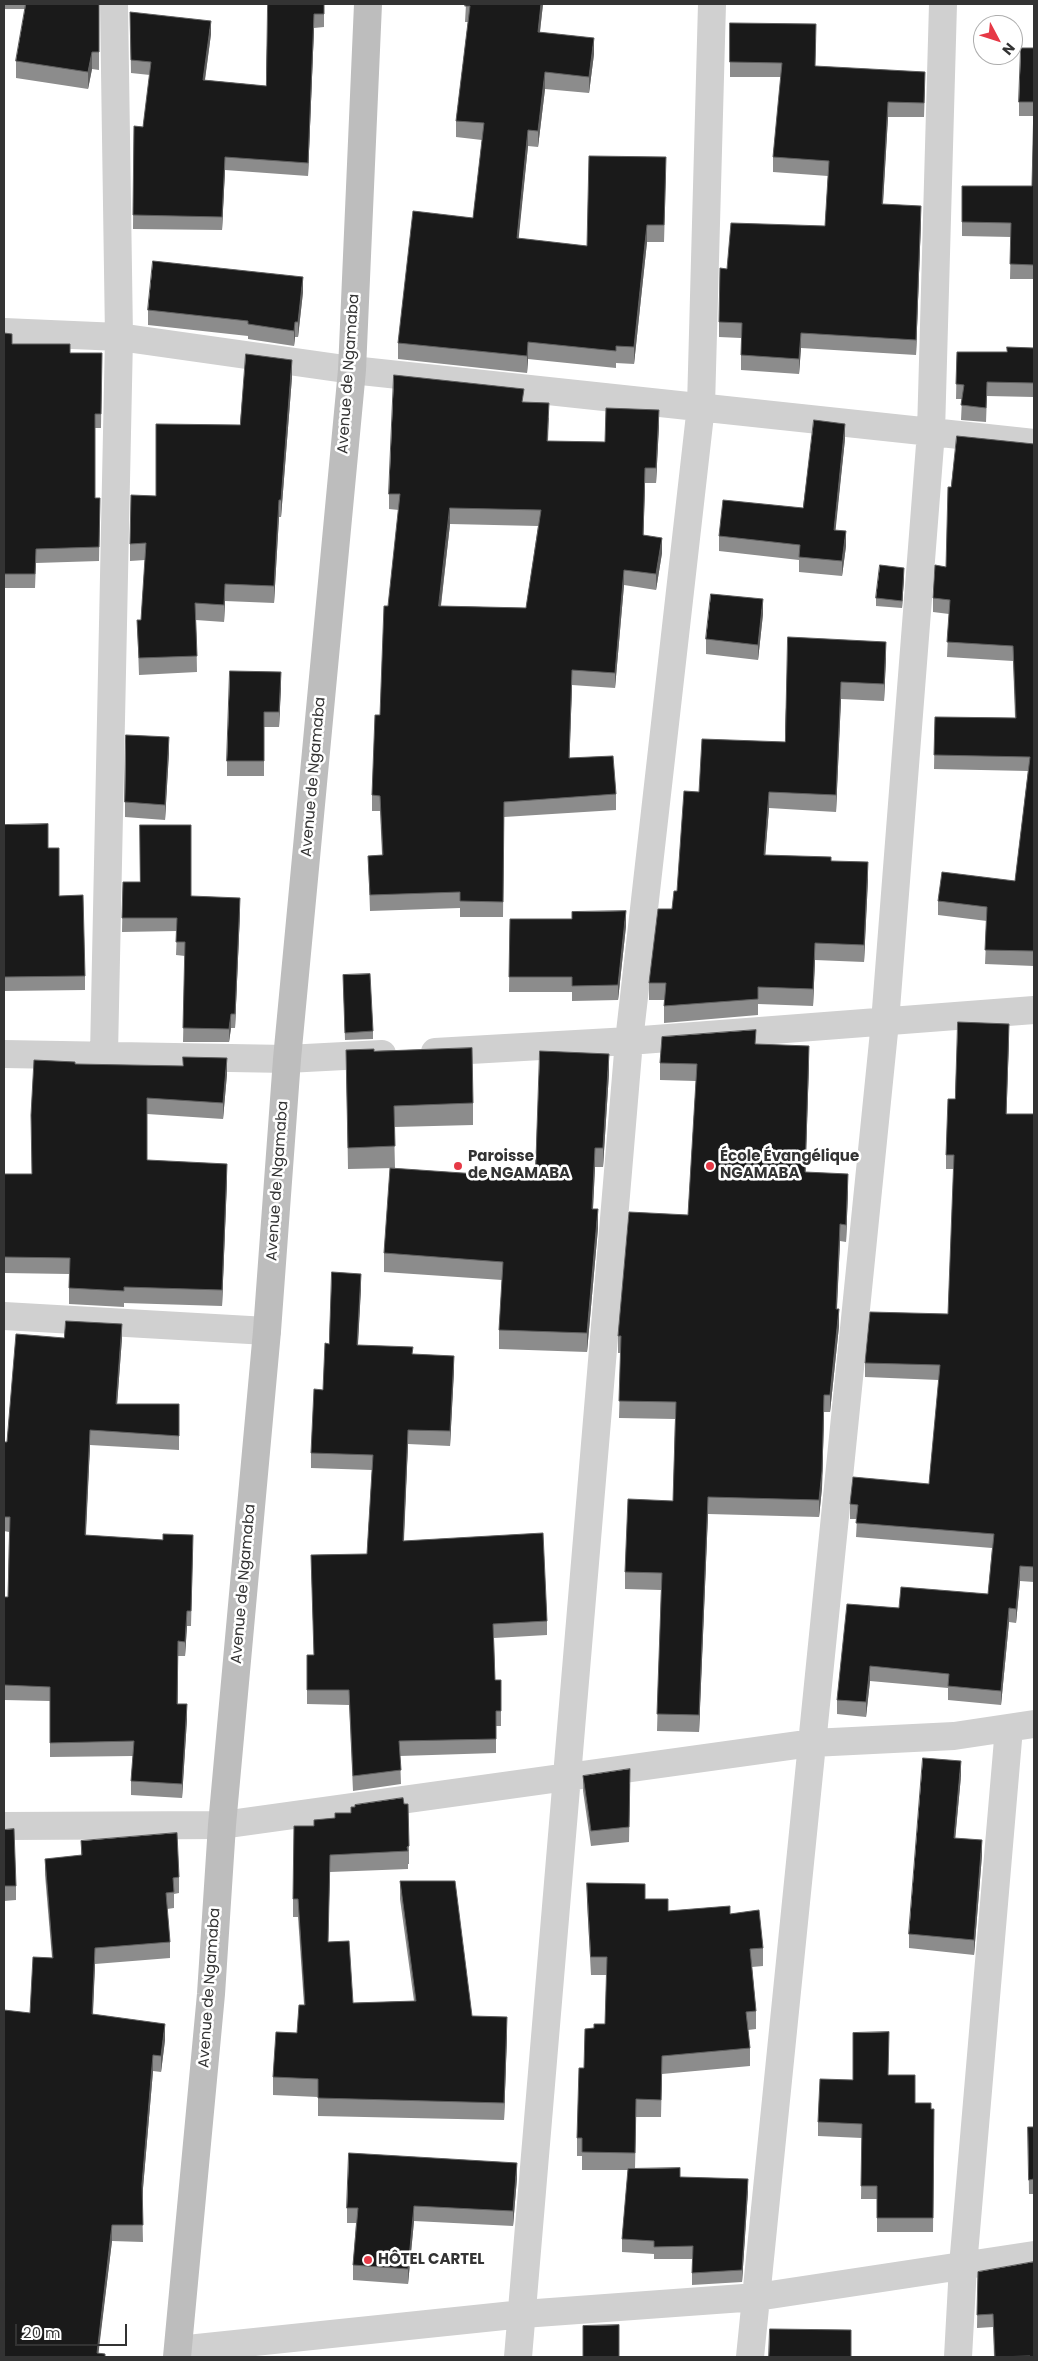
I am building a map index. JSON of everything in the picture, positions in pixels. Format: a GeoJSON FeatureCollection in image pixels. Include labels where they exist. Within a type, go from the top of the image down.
{"type":"FeatureCollection","features":[{"type":"Feature","properties":{"kind":"street"},"geometry":{"type":"LineString","coordinates":[[104,1054],[119,337],[114,4]]}},
{"type":"Feature","properties":{"kind":"street","name":"Avenue de Ngamaba"},"geometry":{"type":"LineString","coordinates":[[178,2354],[211,1994],[222,1825],[267,1331],[287,1059],[352,370],[368,4]]}},
{"type":"Feature","properties":{"kind":"street"},"geometry":{"type":"LineString","coordinates":[[518,2357],[629,1041],[700,406],[712,4]]}},
{"type":"Feature","properties":{"kind":"street"},"geometry":{"type":"LineString","coordinates":[[750,2357],[885,1022],[931,432],[943,4]]}},
{"type":"Feature","properties":{"kind":"street"},"geometry":{"type":"LineString","coordinates":[[4,332],[119,337],[352,370],[1034,443]]}},
{"type":"Feature","properties":{"kind":"street"},"geometry":{"type":"LineString","coordinates":[[4,1054],[104,1054],[287,1059],[629,1041],[1034,1010]]}},
{"type":"Feature","properties":{"kind":"street"},"geometry":{"type":"LineString","coordinates":[[4,1316],[267,1331]]}},
{"type":"Feature","properties":{"kind":"street"},"geometry":{"type":"LineString","coordinates":[[4,1826],[222,1825],[812,1743],[954,1736],[1022,1726],[963,2266],[958,2357]]}},
{"type":"Feature","properties":{"kind":"street"},"geometry":{"type":"LineString","coordinates":[[178,2354],[523,2314],[757,2296],[1034,2255]]}},
{"type":"Feature","properties":{"kind":"building"},"geometry":{"type":"Polygon","coordinates":[[[26,4],[99,4],[99,52],[92,52],[88,72],[16,61],[26,4]]]}},
{"type":"Feature","properties":{"kind":"building"},"geometry":{"type":"Polygon","coordinates":[[[268,4],[324,4],[324,14],[314,14],[308,163],[225,157],[222,217],[133,215],[134,126],[143,127],[151,62],[131,60],[130,12],[211,21],[203,80],[266,86],[268,4]]]}},
{"type":"Feature","properties":{"kind":"building"},"geometry":{"type":"Polygon","coordinates":[[[466,4],[541,4],[538,32],[594,38],[589,77],[545,72],[538,131],[528,130],[517,238],[587,246],[589,156],[666,157],[664,225],[647,225],[634,347],[616,346],[616,351],[528,342],[527,356],[398,343],[413,211],[473,218],[484,123],[456,121],[470,6],[465,6],[466,4]]]}},
{"type":"Feature","properties":{"kind":"building"},"geometry":{"type":"Polygon","coordinates":[[[730,23],[816,24],[815,66],[925,72],[924,103],[888,102],[882,204],[921,206],[916,340],[801,333],[799,359],[741,355],[742,323],[719,322],[720,268],[727,269],[731,223],[825,226],[829,161],[773,157],[782,63],[730,62],[730,23]]]}},
{"type":"Feature","properties":{"kind":"building"},"geometry":{"type":"Polygon","coordinates":[[[1023,48],[1034,48],[1034,102],[1019,102],[1023,48]]]}},
{"type":"Feature","properties":{"kind":"building"},"geometry":{"type":"Polygon","coordinates":[[[1034,102],[1034,265],[1010,264],[1011,223],[962,222],[962,186],[1032,186],[1034,102]]]}},
{"type":"Feature","properties":{"kind":"building"},"geometry":{"type":"Polygon","coordinates":[[[153,261],[303,277],[298,322],[295,322],[294,331],[248,324],[248,321],[148,310],[153,261]]]}},
{"type":"Feature","properties":{"kind":"building"},"geometry":{"type":"Polygon","coordinates":[[[4,333],[12,334],[12,344],[70,344],[70,353],[102,353],[101,414],[95,414],[95,498],[100,498],[99,547],[36,549],[35,574],[4,574],[4,333]]]}},
{"type":"Feature","properties":{"kind":"building"},"geometry":{"type":"Polygon","coordinates":[[[1007,347],[1034,348],[1034,383],[987,382],[986,408],[961,405],[964,385],[956,384],[957,352],[1007,352],[1007,347]]]}},
{"type":"Feature","properties":{"kind":"building"},"geometry":{"type":"Polygon","coordinates":[[[246,354],[292,360],[281,500],[279,500],[274,586],[225,584],[224,605],[195,603],[197,656],[139,658],[137,620],[141,620],[146,543],[130,544],[131,495],[156,496],[156,424],[240,425],[246,354]]]}},
{"type":"Feature","properties":{"kind":"building"},"geometry":{"type":"Polygon","coordinates":[[[394,375],[524,389],[522,402],[549,403],[547,441],[605,442],[606,408],[659,410],[656,468],[645,468],[643,535],[662,538],[656,574],[624,570],[615,673],[572,670],[569,758],[613,756],[616,794],[504,802],[503,902],[460,901],[460,892],[370,895],[368,856],[383,855],[380,796],[372,795],[375,715],[380,715],[384,606],[388,606],[400,494],[389,494],[394,375]],[[450,508],[439,606],[526,608],[541,510],[450,508]]]}},
{"type":"Feature","properties":{"kind":"building"},"geometry":{"type":"Polygon","coordinates":[[[814,420],[845,424],[834,530],[846,531],[842,561],[799,557],[800,545],[719,536],[723,500],[803,508],[814,420]]]}},
{"type":"Feature","properties":{"kind":"building"},"geometry":{"type":"Polygon","coordinates":[[[957,436],[1034,444],[1034,951],[985,950],[987,907],[938,901],[942,872],[1015,881],[1030,757],[934,755],[935,717],[1016,718],[1013,646],[947,642],[950,600],[933,598],[935,565],[946,567],[948,487],[951,487],[957,436]]]}},
{"type":"Feature","properties":{"kind":"building"},"geometry":{"type":"Polygon","coordinates":[[[880,565],[904,568],[902,601],[876,598],[880,565]]]}},
{"type":"Feature","properties":{"kind":"building"},"geometry":{"type":"Polygon","coordinates":[[[711,594],[763,599],[758,645],[706,639],[711,594]]]}},
{"type":"Feature","properties":{"kind":"building"},"geometry":{"type":"Polygon","coordinates":[[[788,637],[886,642],[884,684],[841,682],[836,795],[769,792],[764,855],[831,857],[831,861],[868,862],[864,945],[815,943],[813,989],[758,987],[758,999],[664,1006],[666,983],[649,983],[658,909],[672,909],[674,891],[677,891],[684,791],[699,792],[702,739],[785,742],[788,637]]]}},
{"type":"Feature","properties":{"kind":"building"},"geometry":{"type":"Polygon","coordinates":[[[230,671],[281,672],[279,712],[264,712],[264,761],[227,761],[230,671]]]}},
{"type":"Feature","properties":{"kind":"building"},"geometry":{"type":"Polygon","coordinates":[[[126,735],[169,737],[165,805],[125,802],[126,735]]]}},
{"type":"Feature","properties":{"kind":"building"},"geometry":{"type":"Polygon","coordinates":[[[48,824],[48,848],[59,848],[59,896],[83,895],[85,976],[4,977],[4,825],[48,824]]]}},
{"type":"Feature","properties":{"kind":"building"},"geometry":{"type":"Polygon","coordinates":[[[140,825],[191,825],[191,896],[240,898],[235,1014],[231,1014],[229,1029],[183,1028],[185,942],[176,942],[177,918],[122,918],[123,882],[140,882],[140,825]]]}},
{"type":"Feature","properties":{"kind":"building"},"geometry":{"type":"Polygon","coordinates":[[[626,911],[618,985],[572,986],[572,977],[509,977],[510,919],[572,919],[572,912],[626,911]]]}},
{"type":"Feature","properties":{"kind":"building"},"geometry":{"type":"Polygon","coordinates":[[[370,974],[373,1031],[345,1033],[343,975],[370,974]]]}},
{"type":"Feature","properties":{"kind":"building"},"geometry":{"type":"Polygon","coordinates":[[[958,1022],[1009,1024],[1006,1114],[1034,1114],[1034,1567],[1020,1566],[1016,1609],[1009,1608],[1001,1691],[948,1686],[949,1674],[870,1666],[866,1702],[837,1700],[847,1604],[899,1608],[901,1587],[988,1594],[994,1534],[856,1523],[858,1505],[850,1504],[853,1477],[929,1484],[940,1365],[865,1363],[870,1312],[948,1314],[954,1155],[946,1155],[948,1099],[955,1099],[958,1022]]]}},
{"type":"Feature","properties":{"kind":"building"},"geometry":{"type":"Polygon","coordinates":[[[756,1030],[755,1044],[809,1046],[805,1172],[848,1174],[846,1225],[840,1224],[836,1309],[839,1309],[830,1395],[824,1395],[822,1471],[819,1500],[708,1497],[699,1715],[657,1714],[662,1573],[625,1572],[628,1499],[673,1501],[676,1402],[619,1401],[621,1336],[618,1336],[629,1212],[688,1215],[697,1064],[660,1063],[662,1037],[756,1030]]]}},
{"type":"Feature","properties":{"kind":"building"},"geometry":{"type":"Polygon","coordinates":[[[472,1048],[473,1103],[394,1106],[395,1146],[348,1148],[346,1050],[472,1048]]]}},
{"type":"Feature","properties":{"kind":"building"},"geometry":{"type":"Polygon","coordinates":[[[540,1051],[609,1054],[603,1148],[595,1148],[592,1209],[598,1209],[587,1333],[499,1330],[503,1262],[384,1253],[390,1168],[535,1178],[540,1051]]]}},
{"type":"Feature","properties":{"kind":"building"},"geometry":{"type":"Polygon","coordinates":[[[183,1057],[227,1058],[223,1103],[147,1098],[147,1160],[227,1164],[222,1290],[124,1287],[124,1291],[69,1288],[70,1258],[4,1257],[4,1174],[32,1174],[31,1115],[34,1060],[75,1062],[75,1064],[183,1066],[183,1057]]]}},
{"type":"Feature","properties":{"kind":"building"},"geometry":{"type":"Polygon","coordinates":[[[332,1272],[361,1274],[357,1345],[413,1347],[412,1354],[454,1356],[450,1431],[408,1430],[403,1541],[543,1533],[547,1621],[493,1624],[495,1680],[501,1680],[501,1711],[496,1711],[496,1739],[399,1741],[401,1770],[353,1776],[349,1690],[307,1690],[307,1655],[314,1655],[311,1555],[367,1554],[373,1455],[311,1453],[314,1389],[323,1390],[325,1343],[329,1344],[332,1272]]]}},
{"type":"Feature","properties":{"kind":"building"},"geometry":{"type":"Polygon","coordinates":[[[66,1321],[122,1324],[116,1404],[179,1404],[179,1436],[90,1430],[85,1535],[163,1540],[163,1534],[193,1535],[191,1611],[187,1611],[185,1642],[178,1641],[177,1704],[187,1704],[182,1784],[131,1781],[134,1741],[50,1743],[50,1687],[4,1685],[4,1597],[8,1597],[10,1517],[4,1517],[4,1442],[7,1442],[16,1334],[64,1338],[66,1321]]]}},
{"type":"Feature","properties":{"kind":"building"},"geometry":{"type":"Polygon","coordinates":[[[923,1758],[961,1761],[954,1838],[982,1840],[974,1940],[909,1934],[923,1758]]]}},
{"type":"Feature","properties":{"kind":"building"},"geometry":{"type":"Polygon","coordinates":[[[630,1769],[629,1827],[591,1831],[583,1776],[630,1769]]]}},
{"type":"Feature","properties":{"kind":"building"},"geometry":{"type":"Polygon","coordinates":[[[403,1798],[404,1804],[408,1804],[408,1851],[330,1855],[328,1942],[349,1941],[353,2003],[416,2001],[400,1881],[455,1881],[472,2016],[507,2017],[504,2103],[318,2098],[318,2079],[273,2077],[276,2032],[297,2033],[299,2005],[305,2005],[298,1899],[293,1899],[294,1826],[314,1826],[314,1820],[335,1818],[335,1813],[351,1813],[351,1807],[355,1807],[355,1805],[403,1798]]]}},
{"type":"Feature","properties":{"kind":"building"},"geometry":{"type":"Polygon","coordinates":[[[14,1829],[16,1886],[4,1886],[4,1830],[14,1829]]]}},
{"type":"Feature","properties":{"kind":"building"},"geometry":{"type":"Polygon","coordinates":[[[177,1833],[179,1877],[173,1878],[174,1892],[166,1893],[170,1942],[95,1948],[92,2014],[165,2024],[161,2056],[153,2055],[142,2184],[143,2225],[112,2225],[97,2353],[105,2354],[105,2357],[4,2357],[4,2010],[30,2013],[33,1957],[53,1958],[45,1859],[82,1855],[81,1841],[177,1833]]]}},
{"type":"Feature","properties":{"kind":"building"},"geometry":{"type":"Polygon","coordinates":[[[587,1883],[645,1884],[645,1899],[668,1899],[668,1911],[730,1906],[730,1914],[759,1910],[763,1948],[750,1949],[756,2011],[746,2012],[750,2048],[662,2056],[661,2100],[636,2099],[635,2153],[582,2152],[582,2138],[577,2138],[579,2068],[584,2068],[585,2029],[594,2028],[594,2024],[605,2024],[607,1957],[591,1957],[587,1883]]]}},
{"type":"Feature","properties":{"kind":"building"},"geometry":{"type":"Polygon","coordinates":[[[889,2032],[888,2075],[915,2075],[915,2103],[931,2103],[931,2109],[934,2109],[933,2218],[877,2218],[877,2186],[861,2186],[862,2124],[818,2122],[820,2079],[853,2080],[853,2033],[889,2032]]]}},
{"type":"Feature","properties":{"kind":"building"},"geometry":{"type":"Polygon","coordinates":[[[1028,2127],[1034,2127],[1034,2179],[1029,2180],[1028,2127]]]}},
{"type":"Feature","properties":{"kind":"building"},"geometry":{"type":"Polygon","coordinates":[[[349,2153],[517,2163],[513,2211],[414,2206],[408,2269],[353,2265],[358,2208],[347,2208],[349,2153]]]}},
{"type":"Feature","properties":{"kind":"building"},"geometry":{"type":"Polygon","coordinates":[[[680,2168],[680,2177],[748,2179],[742,2270],[692,2273],[693,2246],[654,2247],[654,2241],[622,2239],[628,2169],[680,2168]]]}},
{"type":"Feature","properties":{"kind":"building"},"geometry":{"type":"Polygon","coordinates":[[[1034,2262],[1034,2357],[995,2357],[993,2314],[977,2315],[978,2272],[1034,2262]]]}},
{"type":"Feature","properties":{"kind":"building"},"geometry":{"type":"Polygon","coordinates":[[[619,2325],[619,2357],[583,2357],[583,2326],[619,2325]]]}},
{"type":"Feature","properties":{"kind":"building"},"geometry":{"type":"Polygon","coordinates":[[[770,2329],[851,2330],[851,2357],[769,2357],[770,2329]]]}},
{"type":"Feature","properties":{"kind":"place","name":"Paroisse de NGAMABA"},"geometry":{"type":"Point","coordinates":[458,1166]}},
{"type":"Feature","properties":{"kind":"place","name":"École Évangélique NGAMABA"},"geometry":{"type":"Point","coordinates":[710,1166]}},
{"type":"Feature","properties":{"kind":"place","name":"HÔTEL CARTEL"},"geometry":{"type":"Point","coordinates":[368,2260]}}]}
